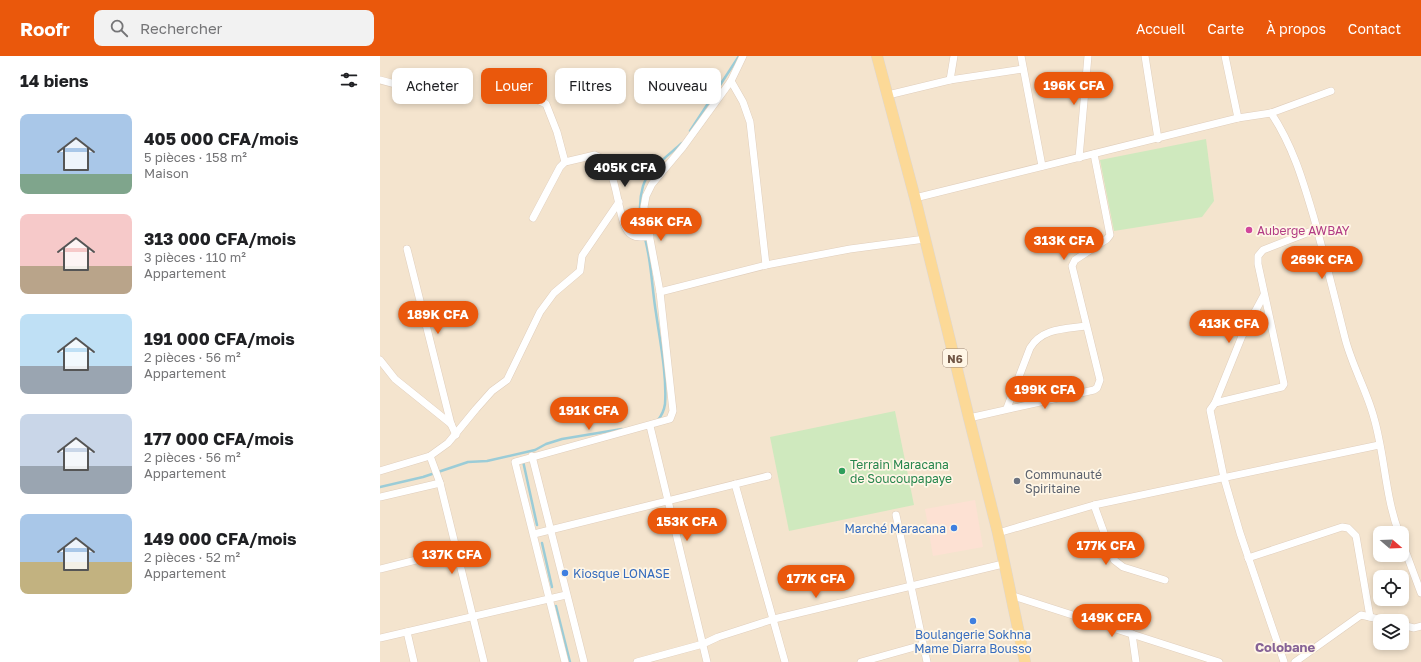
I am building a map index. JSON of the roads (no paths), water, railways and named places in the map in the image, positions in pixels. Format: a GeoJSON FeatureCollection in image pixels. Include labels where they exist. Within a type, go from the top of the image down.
{"type":"FeatureCollection","features":[{"type":"Feature","properties":{"kind":"main road","name":"N6"},"geometry":{"type":"LineString","coordinates":[[877,56],[915,198],[998,533],[1003,564],[1026,662]]}},
{"type":"Feature","properties":{"kind":"street"},"geometry":{"type":"LineString","coordinates":[[565,662],[515,462],[622,431],[650,426],[670,419],[673,411],[660,292],[644,207],[646,196],[652,184],[683,147],[731,81],[743,56]]}},
{"type":"Feature","properties":{"kind":"street"},"geometry":{"type":"LineString","coordinates":[[950,80],[954,56]]}},
{"type":"Feature","properties":{"kind":"street"},"geometry":{"type":"LineString","coordinates":[[1021,56],[1022,69],[1042,166]]}},
{"type":"Feature","properties":{"kind":"street"},"geometry":{"type":"LineString","coordinates":[[1079,158],[1088,56]]}},
{"type":"Feature","properties":{"kind":"street"},"geometry":{"type":"LineString","coordinates":[[1144,56],[1158,139]]}},
{"type":"Feature","properties":{"kind":"street"},"geometry":{"type":"LineString","coordinates":[[1225,56],[1238,118]]}},
{"type":"Feature","properties":{"kind":"street"},"geometry":{"type":"LineString","coordinates":[[888,95],[950,80],[1022,69]]}},
{"type":"Feature","properties":{"kind":"street"},"geometry":{"type":"LineString","coordinates":[[380,80],[392,83]]}},
{"type":"Feature","properties":{"kind":"street"},"geometry":{"type":"LineString","coordinates":[[731,81],[743,102],[750,122],[766,265]]}},
{"type":"Feature","properties":{"kind":"street"},"geometry":{"type":"LineString","coordinates":[[915,198],[1238,118],[1271,113],[1331,91]]}},
{"type":"Feature","properties":{"kind":"street"},"geometry":{"type":"LineString","coordinates":[[546,104],[557,132],[565,162]]}},
{"type":"Feature","properties":{"kind":"street"},"geometry":{"type":"LineString","coordinates":[[1271,113],[1284,134],[1295,157],[1317,229],[1337,301],[1345,339],[1356,373],[1374,417],[1387,489],[1397,526]]}},
{"type":"Feature","properties":{"kind":"street"},"geometry":{"type":"LineString","coordinates":[[969,418],[1097,388],[1100,380],[1072,266],[1075,260],[1107,240],[1110,232],[1094,154]]}},
{"type":"Feature","properties":{"kind":"street"},"geometry":{"type":"LineString","coordinates":[[533,218],[554,175],[565,162],[589,156],[598,156],[602,160],[612,178],[627,231],[630,235],[635,237],[650,236]]}},
{"type":"Feature","properties":{"kind":"street"},"geometry":{"type":"LineString","coordinates":[[380,471],[430,456],[456,435],[476,409],[511,374],[540,312],[554,293],[580,271],[582,256],[619,202]]}},
{"type":"Feature","properties":{"kind":"street"},"geometry":{"type":"LineString","coordinates":[[1215,403],[1282,387],[1284,384],[1257,260],[1260,253],[1317,229]]}},
{"type":"Feature","properties":{"kind":"street"},"geometry":{"type":"LineString","coordinates":[[660,292],[766,265],[850,249],[925,238]]}},
{"type":"Feature","properties":{"kind":"street"},"geometry":{"type":"LineString","coordinates":[[407,250],[451,424],[456,435]]}},
{"type":"Feature","properties":{"kind":"street"},"geometry":{"type":"LineString","coordinates":[[1264,295],[1242,336],[1215,403],[1210,410],[1210,416],[1224,478],[1248,558],[1284,662]]}},
{"type":"Feature","properties":{"kind":"street"},"geometry":{"type":"LineString","coordinates":[[1007,408],[1035,340],[1049,331],[1086,326]]}},
{"type":"Feature","properties":{"kind":"street"},"geometry":{"type":"LineString","coordinates":[[380,360],[395,379],[451,424]]}},
{"type":"Feature","properties":{"kind":"street"},"geometry":{"type":"LineString","coordinates":[[650,426],[707,662]]}},
{"type":"Feature","properties":{"kind":"street"},"geometry":{"type":"LineString","coordinates":[[998,533],[1094,506],[1379,445]]}},
{"type":"Feature","properties":{"kind":"street"},"geometry":{"type":"LineString","coordinates":[[430,456],[440,483],[484,662]]}},
{"type":"Feature","properties":{"kind":"street"},"geometry":{"type":"LineString","coordinates":[[532,456],[584,662]]}},
{"type":"Feature","properties":{"kind":"street"},"geometry":{"type":"LineString","coordinates":[[534,534],[667,501],[681,499],[768,476]]}},
{"type":"Feature","properties":{"kind":"street"},"geometry":{"type":"LineString","coordinates":[[380,497],[440,483]]}},
{"type":"Feature","properties":{"kind":"street"},"geometry":{"type":"LineString","coordinates":[[735,484],[785,662]]}},
{"type":"Feature","properties":{"kind":"street"},"geometry":{"type":"LineString","coordinates":[[1094,506],[1114,560],[1123,567],[1164,580]]}},
{"type":"Feature","properties":{"kind":"street"},"geometry":{"type":"LineString","coordinates":[[896,515],[922,645],[927,662]]}},
{"type":"Feature","properties":{"kind":"street"},"geometry":{"type":"LineString","coordinates":[[1248,558],[1342,528],[1348,528],[1356,536],[1370,617]]}},
{"type":"Feature","properties":{"kind":"street"},"geometry":{"type":"LineString","coordinates":[[380,569],[456,550]]}},
{"type":"Feature","properties":{"kind":"street"},"geometry":{"type":"LineString","coordinates":[[1409,561],[1421,593]]}},
{"type":"Feature","properties":{"kind":"street"},"geometry":{"type":"LineString","coordinates":[[637,662],[703,644],[718,636],[774,619],[1003,564]]}},
{"type":"Feature","properties":{"kind":"street"},"geometry":{"type":"LineString","coordinates":[[380,638],[566,594]]}},
{"type":"Feature","properties":{"kind":"street"},"geometry":{"type":"LineString","coordinates":[[1010,595],[1219,662]]}},
{"type":"Feature","properties":{"kind":"street"},"geometry":{"type":"LineString","coordinates":[[1295,662],[1347,623],[1361,615],[1373,618]]}},
{"type":"Feature","properties":{"kind":"street"},"geometry":{"type":"LineString","coordinates":[[1409,627],[1414,628],[1421,626]]}},
{"type":"Feature","properties":{"kind":"street"},"geometry":{"type":"LineString","coordinates":[[407,632],[414,662]]}},
{"type":"Feature","properties":{"kind":"street"},"geometry":{"type":"LineString","coordinates":[[1132,634],[1136,662]]}},
{"type":"Feature","properties":{"kind":"street"},"geometry":{"type":"LineString","coordinates":[[860,662],[922,645]]}},
{"type":"Feature","properties":{"kind":"waterway"},"geometry":{"type":"LineString","coordinates":[[690,131],[739,56]]}},
{"type":"Feature","properties":{"kind":"waterway"},"geometry":{"type":"LineString","coordinates":[[658,420],[663,413],[665,406],[665,381],[650,265],[640,214],[640,205],[643,186],[649,174],[682,143]]}},
{"type":"Feature","properties":{"kind":"waterway"},"geometry":{"type":"LineString","coordinates":[[380,487],[423,477],[468,462],[487,461],[535,450],[546,444],[562,439],[622,429]]}},
{"type":"Feature","properties":{"kind":"waterway"},"geometry":{"type":"LineString","coordinates":[[523,461],[537,525]]}},
{"type":"Feature","properties":{"kind":"waterway"},"geometry":{"type":"LineString","coordinates":[[542,543],[552,587]]}},
{"type":"Feature","properties":{"kind":"waterway"},"geometry":{"type":"LineString","coordinates":[[556,606],[570,662]]}},
{"type":"Feature","properties":{"kind":"place","name":"Auberge AWBAY"},"geometry":{"type":"Point","coordinates":[1249,230]}},
{"type":"Feature","properties":{"kind":"place","name":"Terrain Maracana de Soucoupapaye"},"geometry":{"type":"Point","coordinates":[842,471]}},
{"type":"Feature","properties":{"kind":"place","name":"Communauté Spiritaine"},"geometry":{"type":"Point","coordinates":[1017,481]}},
{"type":"Feature","properties":{"kind":"place","name":"Marché Maracana"},"geometry":{"type":"Point","coordinates":[954,528]}},
{"type":"Feature","properties":{"kind":"place","name":"Kiosque LONASE"},"geometry":{"type":"Point","coordinates":[565,573]}},
{"type":"Feature","properties":{"kind":"place","name":"Boulangerie Sokhna Mame Diarra Bousso"},"geometry":{"type":"Point","coordinates":[973,621]}},
{"type":"Feature","properties":{"kind":"district","name":"Colobane"},"geometry":{"type":"Point","coordinates":[1285,647]}}]}
